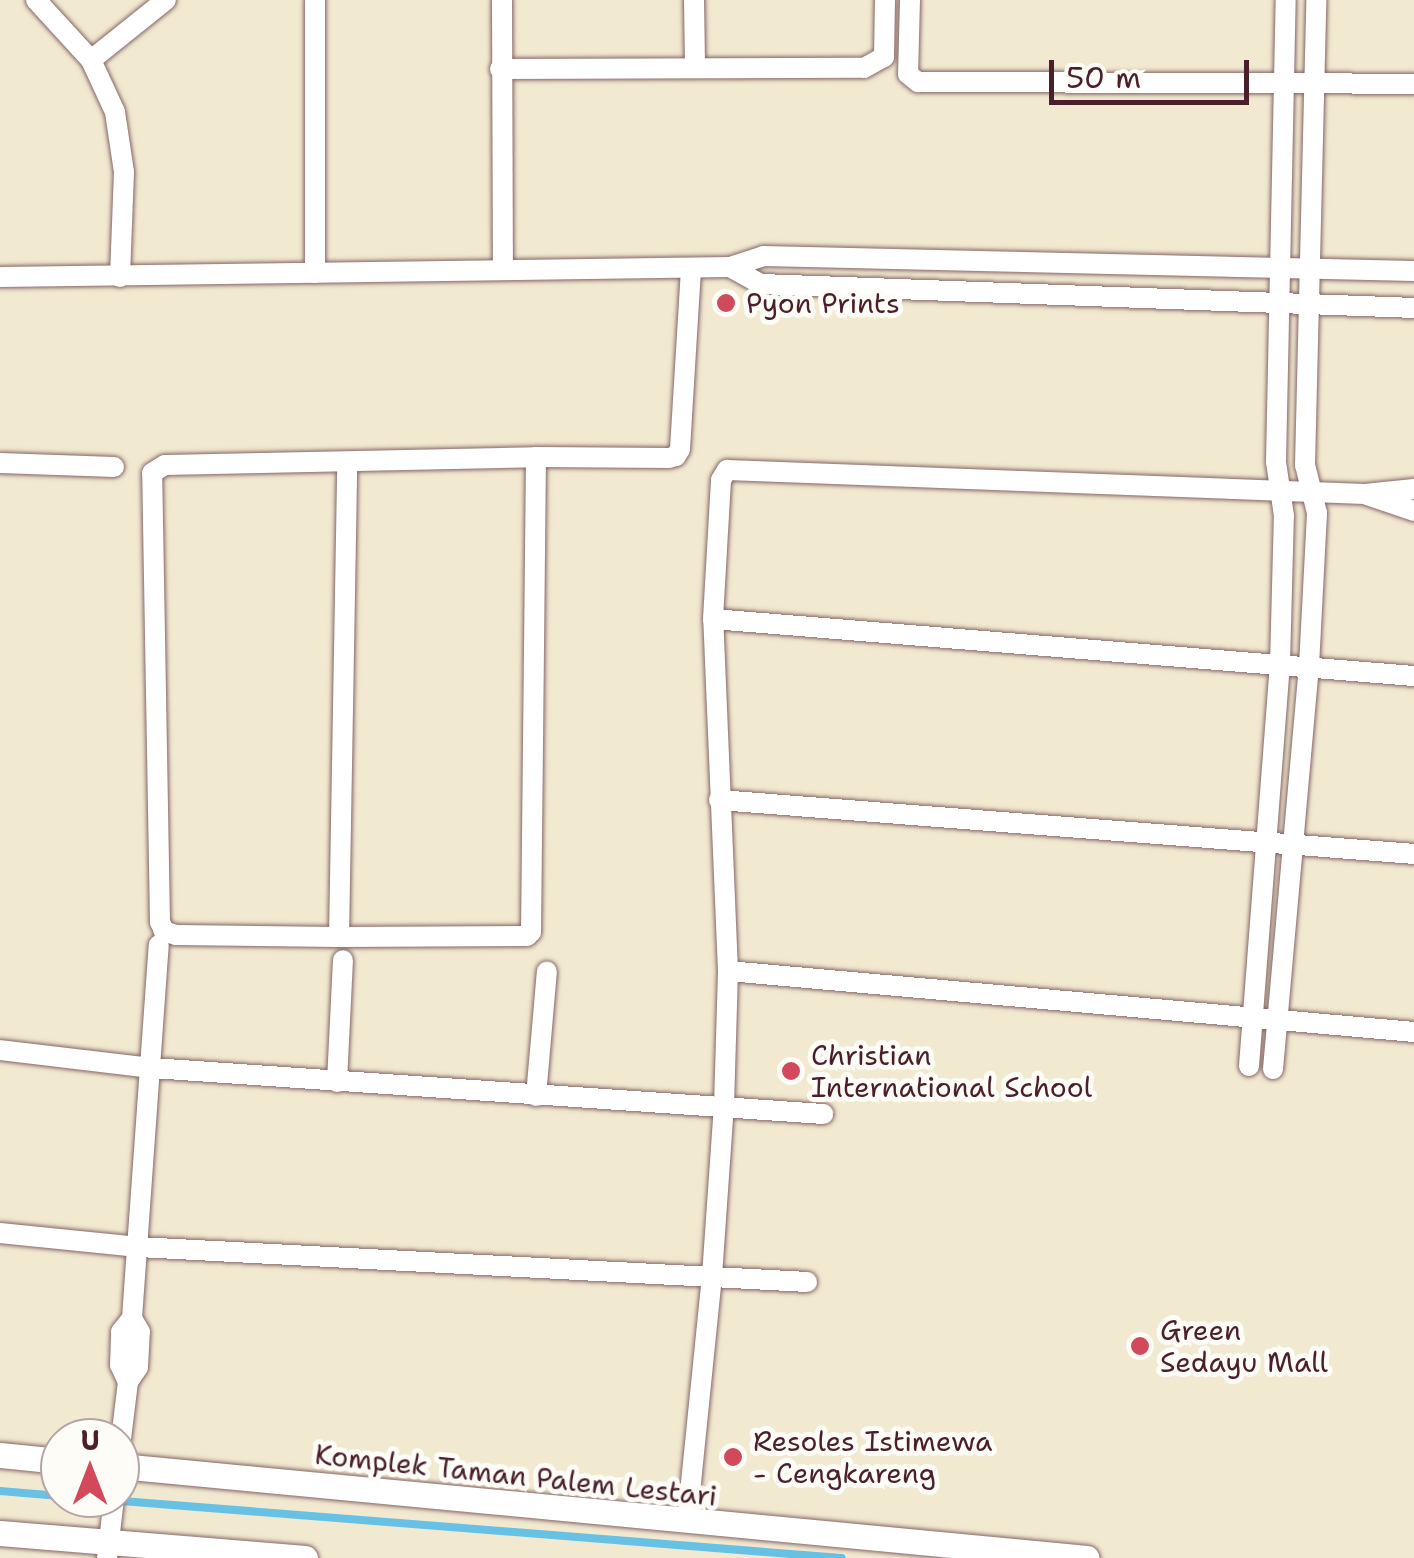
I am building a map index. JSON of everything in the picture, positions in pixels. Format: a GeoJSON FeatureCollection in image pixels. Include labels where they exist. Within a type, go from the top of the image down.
{"type":"FeatureCollection","features":[{"type":"Feature","properties":{"kind":"street"},"geometry":{"type":"LineString","coordinates":[[36,0],[92,60],[115,112],[124,172],[120,277]]}},
{"type":"Feature","properties":{"kind":"street"},"geometry":{"type":"LineString","coordinates":[[92,60],[166,0]]}},
{"type":"Feature","properties":{"kind":"street"},"geometry":{"type":"LineString","coordinates":[[314,0],[315,273]]}},
{"type":"Feature","properties":{"kind":"street"},"geometry":{"type":"LineString","coordinates":[[502,0],[503,269]]}},
{"type":"Feature","properties":{"kind":"street"},"geometry":{"type":"LineString","coordinates":[[694,0],[695,68]]}},
{"type":"Feature","properties":{"kind":"street"},"geometry":{"type":"LineString","coordinates":[[500,69],[864,68],[878,64],[886,46],[885,0]]}},
{"type":"Feature","properties":{"kind":"street"},"geometry":{"type":"LineString","coordinates":[[910,0],[908,74],[918,82],[1414,84]]}},
{"type":"Feature","properties":{"kind":"street"},"geometry":{"type":"LineString","coordinates":[[1250,1066],[1270,840],[1280,664],[1284,516],[1278,488],[1278,300],[1286,0]]}},
{"type":"Feature","properties":{"kind":"street"},"geometry":{"type":"LineString","coordinates":[[1273,1069],[1309,666],[1317,513],[1305,466],[1316,0]]}},
{"type":"Feature","properties":{"kind":"street"},"geometry":{"type":"LineString","coordinates":[[0,277],[730,267],[763,256],[1414,271]]}},
{"type":"Feature","properties":{"kind":"street"},"geometry":{"type":"LineString","coordinates":[[899,290],[902,257]]}},
{"type":"Feature","properties":{"kind":"street"},"geometry":{"type":"LineString","coordinates":[[730,267],[761,284],[1414,308]]}},
{"type":"Feature","properties":{"kind":"street"},"geometry":{"type":"LineString","coordinates":[[536,457],[532,930],[527,936],[176,935],[161,927],[152,472],[164,465],[536,457],[676,456],[680,449],[691,268]]}},
{"type":"Feature","properties":{"kind":"street"},"geometry":{"type":"LineString","coordinates":[[0,463],[114,467]]}},
{"type":"Feature","properties":{"kind":"street"},"geometry":{"type":"LineString","coordinates":[[339,936],[347,463]]}},
{"type":"Feature","properties":{"kind":"street"},"geometry":{"type":"LineString","coordinates":[[687,1522],[712,1276],[724,1106],[728,971],[713,619],[721,480],[727,470],[737,467],[1365,494],[1414,489]]}},
{"type":"Feature","properties":{"kind":"street"},"geometry":{"type":"LineString","coordinates":[[1365,494],[1414,511]]}},
{"type":"Feature","properties":{"kind":"street"},"geometry":{"type":"LineString","coordinates":[[713,619],[1414,676]]}},
{"type":"Feature","properties":{"kind":"street"},"geometry":{"type":"LineString","coordinates":[[720,800],[1414,854]]}},
{"type":"Feature","properties":{"kind":"street"},"geometry":{"type":"LineString","coordinates":[[124,1418],[128,1382],[120,1365],[121,1332],[132,1318],[159,944]]}},
{"type":"Feature","properties":{"kind":"street"},"geometry":{"type":"LineString","coordinates":[[337,1082],[343,960]]}},
{"type":"Feature","properties":{"kind":"street"},"geometry":{"type":"LineString","coordinates":[[536,1096],[546,971]]}},
{"type":"Feature","properties":{"kind":"street"},"geometry":{"type":"LineString","coordinates":[[728,971],[1414,1032]]}},
{"type":"Feature","properties":{"kind":"street"},"geometry":{"type":"LineString","coordinates":[[0,1050],[152,1068],[823,1114]]}},
{"type":"Feature","properties":{"kind":"street"},"geometry":{"type":"LineString","coordinates":[[0,1233],[138,1247],[807,1282]]}},
{"type":"Feature","properties":{"kind":"street"},"geometry":{"type":"LineString","coordinates":[[0,1455],[40,1458]]}},
{"type":"Feature","properties":{"kind":"street","name":"Komplek Taman Palem Lestari"},"geometry":{"type":"LineString","coordinates":[[140,1468],[1086,1558]]}},
{"type":"Feature","properties":{"kind":"street"},"geometry":{"type":"LineString","coordinates":[[0,1534],[110,1529],[305,1558]]}},
{"type":"Feature","properties":{"kind":"waterway"},"geometry":{"type":"LineString","coordinates":[[0,1491],[40,1494]]}},
{"type":"Feature","properties":{"kind":"waterway"},"geometry":{"type":"LineString","coordinates":[[140,1502],[842,1558]]}},
{"type":"Feature","properties":{"kind":"place","name":"Pyon Prints"},"geometry":{"type":"Point","coordinates":[726,303]}},
{"type":"Feature","properties":{"kind":"place","name":"Christian International School"},"geometry":{"type":"Point","coordinates":[791,1071]}},
{"type":"Feature","properties":{"kind":"place","name":"Green Sedayu Mall"},"geometry":{"type":"Point","coordinates":[1140,1346]}},
{"type":"Feature","properties":{"kind":"place","name":"Resoles Istimewa - Cengkareng"},"geometry":{"type":"Point","coordinates":[733,1457]}}]}
